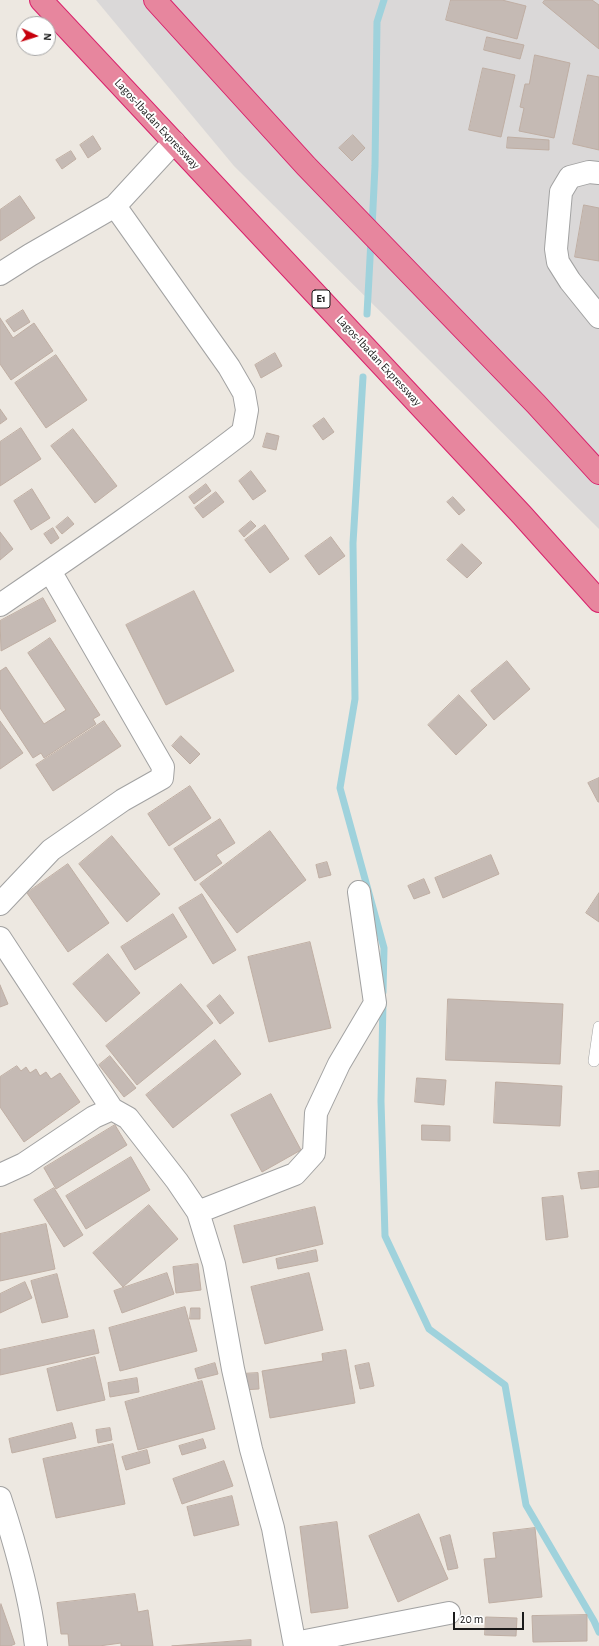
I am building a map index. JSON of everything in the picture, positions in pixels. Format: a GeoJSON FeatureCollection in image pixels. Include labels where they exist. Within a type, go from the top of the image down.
{"type":"FeatureCollection","features":[{"type":"Feature","properties":{"kind":"highway","name":"Lagos-Ibadan Expressway"},"geometry":{"type":"LineString","coordinates":[[41,0],[517,509],[599,601]]}},
{"type":"Feature","properties":{"kind":"highway"},"geometry":{"type":"LineString","coordinates":[[155,0],[306,166],[536,404],[599,474]]}},
{"type":"Feature","properties":{"kind":"street"},"geometry":{"type":"LineString","coordinates":[[0,274],[115,206],[174,142]]}},
{"type":"Feature","properties":{"kind":"street"},"geometry":{"type":"LineString","coordinates":[[599,172],[589,172],[570,177],[567,182],[562,192],[556,249],[558,262],[570,281],[599,317]]}},
{"type":"Feature","properties":{"kind":"street"},"geometry":{"type":"LineString","coordinates":[[0,605],[184,478],[243,432],[247,410],[244,393],[229,367],[115,206]]}},
{"type":"Feature","properties":{"kind":"street"},"geometry":{"type":"LineString","coordinates":[[0,904],[51,850],[123,800],[162,778],[163,767],[50,571]]}},
{"type":"Feature","properties":{"kind":"street"},"geometry":{"type":"LineString","coordinates":[[198,1212],[296,1174],[314,1153],[316,1112],[339,1064],[375,1003],[359,892]]}},
{"type":"Feature","properties":{"kind":"street"},"geometry":{"type":"LineString","coordinates":[[0,938],[112,1109],[128,1118],[186,1192],[198,1212],[214,1264],[248,1434],[274,1528],[295,1645],[449,1613]]}},
{"type":"Feature","properties":{"kind":"street"},"geometry":{"type":"LineString","coordinates":[[0,1175],[24,1164],[94,1117],[112,1109]]}},
{"type":"Feature","properties":{"kind":"street"},"geometry":{"type":"LineString","coordinates":[[0,1498],[11,1529],[23,1579],[36,1646]]}},
{"type":"Feature","properties":{"kind":"lane"},"geometry":{"type":"LineString","coordinates":[[594,1061],[599,1027]]}},
{"type":"Feature","properties":{"kind":"shaded area"},"geometry":{"type":"Polygon","coordinates":[[[96,0],[599,0],[599,529],[234,166],[96,0]]]}},
{"type":"Feature","properties":{"kind":"building"},"geometry":{"type":"Polygon","coordinates":[[[451,0],[502,0],[526,6],[517,39],[446,20],[451,0]]]}},
{"type":"Feature","properties":{"kind":"building"},"geometry":{"type":"Polygon","coordinates":[[[545,0],[592,0],[599,5],[599,49],[543,3],[545,0]]]}},
{"type":"Feature","properties":{"kind":"building"},"geometry":{"type":"Polygon","coordinates":[[[487,37],[524,45],[520,59],[484,50],[487,37]]]}},
{"type":"Feature","properties":{"kind":"building"},"geometry":{"type":"Polygon","coordinates":[[[535,55],[570,63],[554,138],[519,131],[524,108],[520,107],[525,84],[529,84],[535,55]]]}},
{"type":"Feature","properties":{"kind":"building"},"geometry":{"type":"Polygon","coordinates":[[[483,68],[515,75],[501,137],[469,130],[483,68]]]}},
{"type":"Feature","properties":{"kind":"building"},"geometry":{"type":"Polygon","coordinates":[[[588,75],[599,77],[599,150],[573,144],[588,75]]]}},
{"type":"Feature","properties":{"kind":"building"},"geometry":{"type":"Polygon","coordinates":[[[353,135],[365,148],[352,161],[339,148],[353,135]]]}},
{"type":"Feature","properties":{"kind":"building"},"geometry":{"type":"Polygon","coordinates":[[[93,136],[101,149],[88,158],[80,145],[93,136]]]}},
{"type":"Feature","properties":{"kind":"building"},"geometry":{"type":"Polygon","coordinates":[[[508,137],[549,140],[549,150],[507,148],[508,137]]]}},
{"type":"Feature","properties":{"kind":"building"},"geometry":{"type":"Polygon","coordinates":[[[71,151],[76,159],[62,169],[56,160],[71,151]]]}},
{"type":"Feature","properties":{"kind":"building"},"geometry":{"type":"Polygon","coordinates":[[[20,196],[35,218],[0,241],[0,210],[20,196]]]}},
{"type":"Feature","properties":{"kind":"building"},"geometry":{"type":"Polygon","coordinates":[[[584,205],[599,208],[599,261],[575,257],[584,205]]]}},
{"type":"Feature","properties":{"kind":"building"},"geometry":{"type":"Polygon","coordinates":[[[23,310],[30,322],[14,332],[6,321],[23,310]]]}},
{"type":"Feature","properties":{"kind":"building"},"geometry":{"type":"Polygon","coordinates":[[[0,318],[13,338],[34,323],[53,351],[11,380],[0,364],[0,318]]]}},
{"type":"Feature","properties":{"kind":"building"},"geometry":{"type":"Polygon","coordinates":[[[275,353],[282,366],[261,378],[255,365],[275,353]]]}},
{"type":"Feature","properties":{"kind":"building"},"geometry":{"type":"Polygon","coordinates":[[[56,355],[87,400],[46,428],[15,383],[56,355]]]}},
{"type":"Feature","properties":{"kind":"building"},"geometry":{"type":"Polygon","coordinates":[[[0,409],[7,419],[0,424],[0,409]]]}},
{"type":"Feature","properties":{"kind":"building"},"geometry":{"type":"Polygon","coordinates":[[[324,418],[334,432],[323,440],[313,426],[324,418]]]}},
{"type":"Feature","properties":{"kind":"building"},"geometry":{"type":"Polygon","coordinates":[[[21,428],[41,459],[0,486],[0,442],[21,428]]]}},
{"type":"Feature","properties":{"kind":"building"},"geometry":{"type":"Polygon","coordinates":[[[73,429],[117,486],[95,503],[51,446],[73,429]]]}},
{"type":"Feature","properties":{"kind":"building"},"geometry":{"type":"Polygon","coordinates":[[[267,433],[279,436],[276,450],[263,447],[267,433]]]}},
{"type":"Feature","properties":{"kind":"building"},"geometry":{"type":"Polygon","coordinates":[[[251,471],[266,491],[253,500],[239,481],[251,471]]]}},
{"type":"Feature","properties":{"kind":"building"},"geometry":{"type":"Polygon","coordinates":[[[206,484],[211,491],[194,504],[189,497],[206,484]]]}},
{"type":"Feature","properties":{"kind":"building"},"geometry":{"type":"Polygon","coordinates":[[[32,489],[50,518],[31,530],[14,501],[32,489]]]}},
{"type":"Feature","properties":{"kind":"building"},"geometry":{"type":"Polygon","coordinates":[[[216,492],[224,502],[203,518],[195,508],[216,492]]]}},
{"type":"Feature","properties":{"kind":"building"},"geometry":{"type":"Polygon","coordinates":[[[453,497],[465,510],[459,515],[447,502],[453,497]]]}},
{"type":"Feature","properties":{"kind":"building"},"geometry":{"type":"Polygon","coordinates":[[[68,517],[74,524],[62,534],[56,527],[68,517]]]}},
{"type":"Feature","properties":{"kind":"building"},"geometry":{"type":"Polygon","coordinates":[[[251,521],[256,526],[244,537],[239,531],[251,521]]]}},
{"type":"Feature","properties":{"kind":"building"},"geometry":{"type":"Polygon","coordinates":[[[265,525],[289,559],[270,573],[245,540],[265,525]]]}},
{"type":"Feature","properties":{"kind":"building"},"geometry":{"type":"Polygon","coordinates":[[[53,528],[59,538],[51,544],[44,534],[53,528]]]}},
{"type":"Feature","properties":{"kind":"building"},"geometry":{"type":"Polygon","coordinates":[[[0,532],[13,549],[0,560],[0,532]]]}},
{"type":"Feature","properties":{"kind":"building"},"geometry":{"type":"Polygon","coordinates":[[[331,537],[345,556],[319,575],[305,556],[331,537]]]}},
{"type":"Feature","properties":{"kind":"building"},"geometry":{"type":"Polygon","coordinates":[[[462,544],[482,563],[467,578],[447,560],[462,544]]]}},
{"type":"Feature","properties":{"kind":"building"},"geometry":{"type":"Polygon","coordinates":[[[194,591],[234,671],[166,705],[126,625],[194,591]]]}},
{"type":"Feature","properties":{"kind":"building"},"geometry":{"type":"Polygon","coordinates":[[[43,598],[56,621],[1,651],[0,621],[43,598]]]}},
{"type":"Feature","properties":{"kind":"building"},"geometry":{"type":"Polygon","coordinates":[[[50,638],[100,715],[93,719],[96,724],[44,758],[41,753],[33,758],[0,708],[0,671],[6,667],[44,724],[66,710],[28,653],[50,638]]]}},
{"type":"Feature","properties":{"kind":"building"},"geometry":{"type":"Polygon","coordinates":[[[507,661],[530,689],[494,720],[471,691],[507,661]]]}},
{"type":"Feature","properties":{"kind":"building"},"geometry":{"type":"Polygon","coordinates":[[[459,695],[487,725],[456,755],[428,725],[459,695]]]}},
{"type":"Feature","properties":{"kind":"building"},"geometry":{"type":"Polygon","coordinates":[[[0,721],[23,753],[0,769],[0,721]]]}},
{"type":"Feature","properties":{"kind":"building"},"geometry":{"type":"Polygon","coordinates":[[[104,721],[121,746],[53,791],[36,765],[104,721]]]}},
{"type":"Feature","properties":{"kind":"building"},"geometry":{"type":"Polygon","coordinates":[[[181,736],[200,754],[190,764],[172,746],[181,736]]]}},
{"type":"Feature","properties":{"kind":"building"},"geometry":{"type":"Polygon","coordinates":[[[599,778],[599,802],[598,802],[588,783],[599,778]]]}},
{"type":"Feature","properties":{"kind":"building"},"geometry":{"type":"Polygon","coordinates":[[[190,786],[211,818],[169,846],[148,814],[190,786]]]}},
{"type":"Feature","properties":{"kind":"building"},"geometry":{"type":"Polygon","coordinates":[[[220,819],[235,843],[216,855],[222,863],[195,881],[174,849],[220,819]]]}},
{"type":"Feature","properties":{"kind":"building"},"geometry":{"type":"Polygon","coordinates":[[[270,831],[306,880],[237,933],[200,884],[270,831]]]}},
{"type":"Feature","properties":{"kind":"building"},"geometry":{"type":"Polygon","coordinates":[[[112,836],[160,894],[127,922],[79,864],[112,836]]]}},
{"type":"Feature","properties":{"kind":"building"},"geometry":{"type":"Polygon","coordinates":[[[491,855],[499,874],[443,898],[435,878],[491,855]]]}},
{"type":"Feature","properties":{"kind":"building"},"geometry":{"type":"Polygon","coordinates":[[[327,862],[331,875],[319,878],[316,865],[327,862]]]}},
{"type":"Feature","properties":{"kind":"building"},"geometry":{"type":"Polygon","coordinates":[[[68,864],[109,923],[68,952],[27,893],[68,864]]]}},
{"type":"Feature","properties":{"kind":"building"},"geometry":{"type":"Polygon","coordinates":[[[424,879],[430,893],[414,899],[408,886],[424,879]]]}},
{"type":"Feature","properties":{"kind":"building"},"geometry":{"type":"Polygon","coordinates":[[[599,893],[599,922],[586,913],[599,893]]]}},
{"type":"Feature","properties":{"kind":"building"},"geometry":{"type":"Polygon","coordinates":[[[202,894],[236,950],[213,964],[179,908],[202,894]]]}},
{"type":"Feature","properties":{"kind":"building"},"geometry":{"type":"Polygon","coordinates":[[[173,914],[187,937],[135,970],[121,947],[173,914]]]}},
{"type":"Feature","properties":{"kind":"building"},"geometry":{"type":"Polygon","coordinates":[[[310,942],[331,1028],[269,1042],[248,957],[310,942]]]}},
{"type":"Feature","properties":{"kind":"building"},"geometry":{"type":"Polygon","coordinates":[[[108,954],[140,993],[106,1022],[73,984],[108,954]]]}},
{"type":"Feature","properties":{"kind":"building"},"geometry":{"type":"Polygon","coordinates":[[[181,984],[213,1023],[137,1085],[106,1046],[181,984]]]}},
{"type":"Feature","properties":{"kind":"building"},"geometry":{"type":"Polygon","coordinates":[[[0,985],[8,1004],[0,1007],[0,985]]]}},
{"type":"Feature","properties":{"kind":"building"},"geometry":{"type":"Polygon","coordinates":[[[220,995],[234,1013],[220,1024],[207,1006],[220,995]]]}},
{"type":"Feature","properties":{"kind":"building"},"geometry":{"type":"Polygon","coordinates":[[[448,999],[563,1004],[560,1064],[446,1060],[448,999]]]}},
{"type":"Feature","properties":{"kind":"building"},"geometry":{"type":"Polygon","coordinates":[[[215,1040],[241,1074],[173,1128],[146,1095],[215,1040]]]}},
{"type":"Feature","properties":{"kind":"building"},"geometry":{"type":"Polygon","coordinates":[[[110,1056],[136,1088],[124,1097],[99,1065],[110,1056]]]}},
{"type":"Feature","properties":{"kind":"building"},"geometry":{"type":"Polygon","coordinates":[[[17,1066],[21,1071],[26,1067],[30,1073],[36,1069],[40,1076],[46,1072],[51,1079],[60,1073],[80,1102],[24,1142],[0,1107],[0,1077],[17,1066]]]}},
{"type":"Feature","properties":{"kind":"building"},"geometry":{"type":"Polygon","coordinates":[[[417,1078],[446,1080],[444,1105],[415,1102],[417,1078]]]}},
{"type":"Feature","properties":{"kind":"building"},"geometry":{"type":"Polygon","coordinates":[[[496,1082],[562,1086],[560,1126],[494,1123],[496,1082]]]}},
{"type":"Feature","properties":{"kind":"building"},"geometry":{"type":"Polygon","coordinates":[[[271,1094],[301,1150],[262,1172],[231,1115],[271,1094]]]}},
{"type":"Feature","properties":{"kind":"building"},"geometry":{"type":"Polygon","coordinates":[[[115,1125],[127,1145],[56,1189],[44,1168],[115,1125]]]}},
{"type":"Feature","properties":{"kind":"building"},"geometry":{"type":"Polygon","coordinates":[[[422,1125],[450,1126],[450,1141],[422,1140],[422,1125]]]}},
{"type":"Feature","properties":{"kind":"building"},"geometry":{"type":"Polygon","coordinates":[[[131,1157],[150,1190],[86,1229],[66,1196],[131,1157]]]}},
{"type":"Feature","properties":{"kind":"building"},"geometry":{"type":"Polygon","coordinates":[[[599,1171],[599,1187],[581,1189],[578,1173],[599,1171]]]}},
{"type":"Feature","properties":{"kind":"building"},"geometry":{"type":"Polygon","coordinates":[[[54,1188],[83,1235],[64,1247],[34,1200],[54,1188]]]}},
{"type":"Feature","properties":{"kind":"building"},"geometry":{"type":"Polygon","coordinates":[[[563,1196],[568,1237],[546,1240],[542,1198],[563,1196]]]}},
{"type":"Feature","properties":{"kind":"building"},"geometry":{"type":"Polygon","coordinates":[[[149,1205],[178,1239],[123,1287],[93,1253],[149,1205]]]}},
{"type":"Feature","properties":{"kind":"building"},"geometry":{"type":"Polygon","coordinates":[[[315,1207],[323,1244],[243,1263],[234,1226],[315,1207]]]}},
{"type":"Feature","properties":{"kind":"building"},"geometry":{"type":"Polygon","coordinates":[[[46,1224],[55,1269],[0,1281],[0,1234],[46,1224]]]}},
{"type":"Feature","properties":{"kind":"building"},"geometry":{"type":"Polygon","coordinates":[[[316,1250],[318,1261],[278,1269],[276,1259],[316,1250]]]}},
{"type":"Feature","properties":{"kind":"building"},"geometry":{"type":"Polygon","coordinates":[[[198,1264],[201,1290],[176,1293],[173,1267],[198,1264]]]}},
{"type":"Feature","properties":{"kind":"building"},"geometry":{"type":"Polygon","coordinates":[[[167,1273],[174,1294],[122,1313],[114,1291],[167,1273]]]}},
{"type":"Feature","properties":{"kind":"building"},"geometry":{"type":"Polygon","coordinates":[[[309,1273],[323,1330],[265,1344],[251,1287],[309,1273]]]}},
{"type":"Feature","properties":{"kind":"building"},"geometry":{"type":"Polygon","coordinates":[[[57,1274],[68,1317],[42,1323],[31,1281],[57,1274]]]}},
{"type":"Feature","properties":{"kind":"building"},"geometry":{"type":"Polygon","coordinates":[[[25,1282],[32,1298],[0,1313],[0,1294],[25,1282]]]}},
{"type":"Feature","properties":{"kind":"building"},"geometry":{"type":"Polygon","coordinates":[[[185,1307],[197,1351],[120,1371],[109,1328],[185,1307]]]}},
{"type":"Feature","properties":{"kind":"building"},"geometry":{"type":"Polygon","coordinates":[[[191,1308],[200,1308],[200,1319],[190,1319],[191,1308]]]}},
{"type":"Feature","properties":{"kind":"building"},"geometry":{"type":"Polygon","coordinates":[[[94,1330],[99,1353],[0,1375],[0,1350],[94,1330]]]}},
{"type":"Feature","properties":{"kind":"building"},"geometry":{"type":"Polygon","coordinates":[[[346,1350],[355,1403],[270,1418],[262,1371],[323,1361],[322,1354],[346,1350]]]}},
{"type":"Feature","properties":{"kind":"building"},"geometry":{"type":"Polygon","coordinates":[[[95,1357],[105,1400],[57,1411],[47,1369],[95,1357]]]}},
{"type":"Feature","properties":{"kind":"building"},"geometry":{"type":"Polygon","coordinates":[[[215,1363],[218,1374],[198,1379],[195,1369],[215,1363]]]}},
{"type":"Feature","properties":{"kind":"building"},"geometry":{"type":"Polygon","coordinates":[[[369,1363],[374,1386],[360,1389],[355,1366],[369,1363]]]}},
{"type":"Feature","properties":{"kind":"building"},"geometry":{"type":"Polygon","coordinates":[[[258,1373],[259,1389],[242,1390],[241,1374],[258,1373]]]}},
{"type":"Feature","properties":{"kind":"building"},"geometry":{"type":"Polygon","coordinates":[[[137,1378],[139,1392],[110,1397],[108,1383],[137,1378]]]}},
{"type":"Feature","properties":{"kind":"building"},"geometry":{"type":"Polygon","coordinates":[[[202,1381],[215,1429],[138,1450],[125,1402],[202,1381]]]}},
{"type":"Feature","properties":{"kind":"building"},"geometry":{"type":"Polygon","coordinates":[[[72,1423],[76,1438],[12,1453],[9,1439],[72,1423]]]}},
{"type":"Feature","properties":{"kind":"building"},"geometry":{"type":"Polygon","coordinates":[[[110,1428],[112,1440],[98,1443],[96,1430],[110,1428]]]}},
{"type":"Feature","properties":{"kind":"building"},"geometry":{"type":"Polygon","coordinates":[[[203,1439],[206,1448],[182,1455],[179,1446],[203,1439]]]}},
{"type":"Feature","properties":{"kind":"building"},"geometry":{"type":"Polygon","coordinates":[[[113,1444],[125,1504],[56,1518],[43,1459],[113,1444]]]}},
{"type":"Feature","properties":{"kind":"building"},"geometry":{"type":"Polygon","coordinates":[[[147,1450],[150,1463],[126,1470],[122,1457],[147,1450]]]}},
{"type":"Feature","properties":{"kind":"building"},"geometry":{"type":"Polygon","coordinates":[[[224,1461],[233,1486],[182,1504],[173,1479],[224,1461]]]}},
{"type":"Feature","properties":{"kind":"building"},"geometry":{"type":"Polygon","coordinates":[[[232,1496],[239,1525],[194,1536],[187,1507],[232,1496]]]}},
{"type":"Feature","properties":{"kind":"building"},"geometry":{"type":"Polygon","coordinates":[[[419,1514],[448,1579],[398,1602],[369,1536],[419,1514]]]}},
{"type":"Feature","properties":{"kind":"building"},"geometry":{"type":"Polygon","coordinates":[[[337,1522],[348,1608],[311,1613],[300,1527],[337,1522]]]}},
{"type":"Feature","properties":{"kind":"building"},"geometry":{"type":"Polygon","coordinates":[[[535,1528],[542,1597],[489,1603],[484,1559],[496,1558],[493,1533],[535,1528]]]}},
{"type":"Feature","properties":{"kind":"building"},"geometry":{"type":"Polygon","coordinates":[[[450,1535],[458,1568],[448,1570],[440,1538],[450,1535]]]}},
{"type":"Feature","properties":{"kind":"building"},"geometry":{"type":"Polygon","coordinates":[[[135,1594],[138,1612],[148,1610],[153,1646],[121,1646],[121,1643],[99,1646],[69,1646],[68,1634],[61,1634],[57,1603],[135,1594]]]}},
{"type":"Feature","properties":{"kind":"building"},"geometry":{"type":"Polygon","coordinates":[[[1,1604],[15,1644],[10,1646],[0,1646],[1,1604]]]}},
{"type":"Feature","properties":{"kind":"building"},"geometry":{"type":"Polygon","coordinates":[[[587,1615],[587,1641],[533,1642],[532,1616],[587,1615]]]}},
{"type":"Feature","properties":{"kind":"building"},"geometry":{"type":"Polygon","coordinates":[[[486,1617],[517,1618],[516,1636],[485,1635],[486,1617]]]}},
{"type":"Feature","properties":{"kind":"building"},"geometry":{"type":"Polygon","coordinates":[[[251,1640],[251,1646],[172,1646],[251,1640]]]}},
{"type":"Feature","properties":{"kind":"waterway"},"geometry":{"type":"LineString","coordinates":[[372,228],[375,166],[377,22],[384,0]]}},
{"type":"Feature","properties":{"kind":"waterway"},"geometry":{"type":"LineString","coordinates":[[367,314],[371,240]]}},
{"type":"Feature","properties":{"kind":"waterway"},"geometry":{"type":"LineString","coordinates":[[363,377],[353,543],[355,699],[340,788],[384,948],[383,992]]}},
{"type":"Feature","properties":{"kind":"waterway"},"geometry":{"type":"LineString","coordinates":[[383,1002],[381,1101],[385,1236],[429,1329],[505,1385],[526,1505],[599,1632]]}}]}
